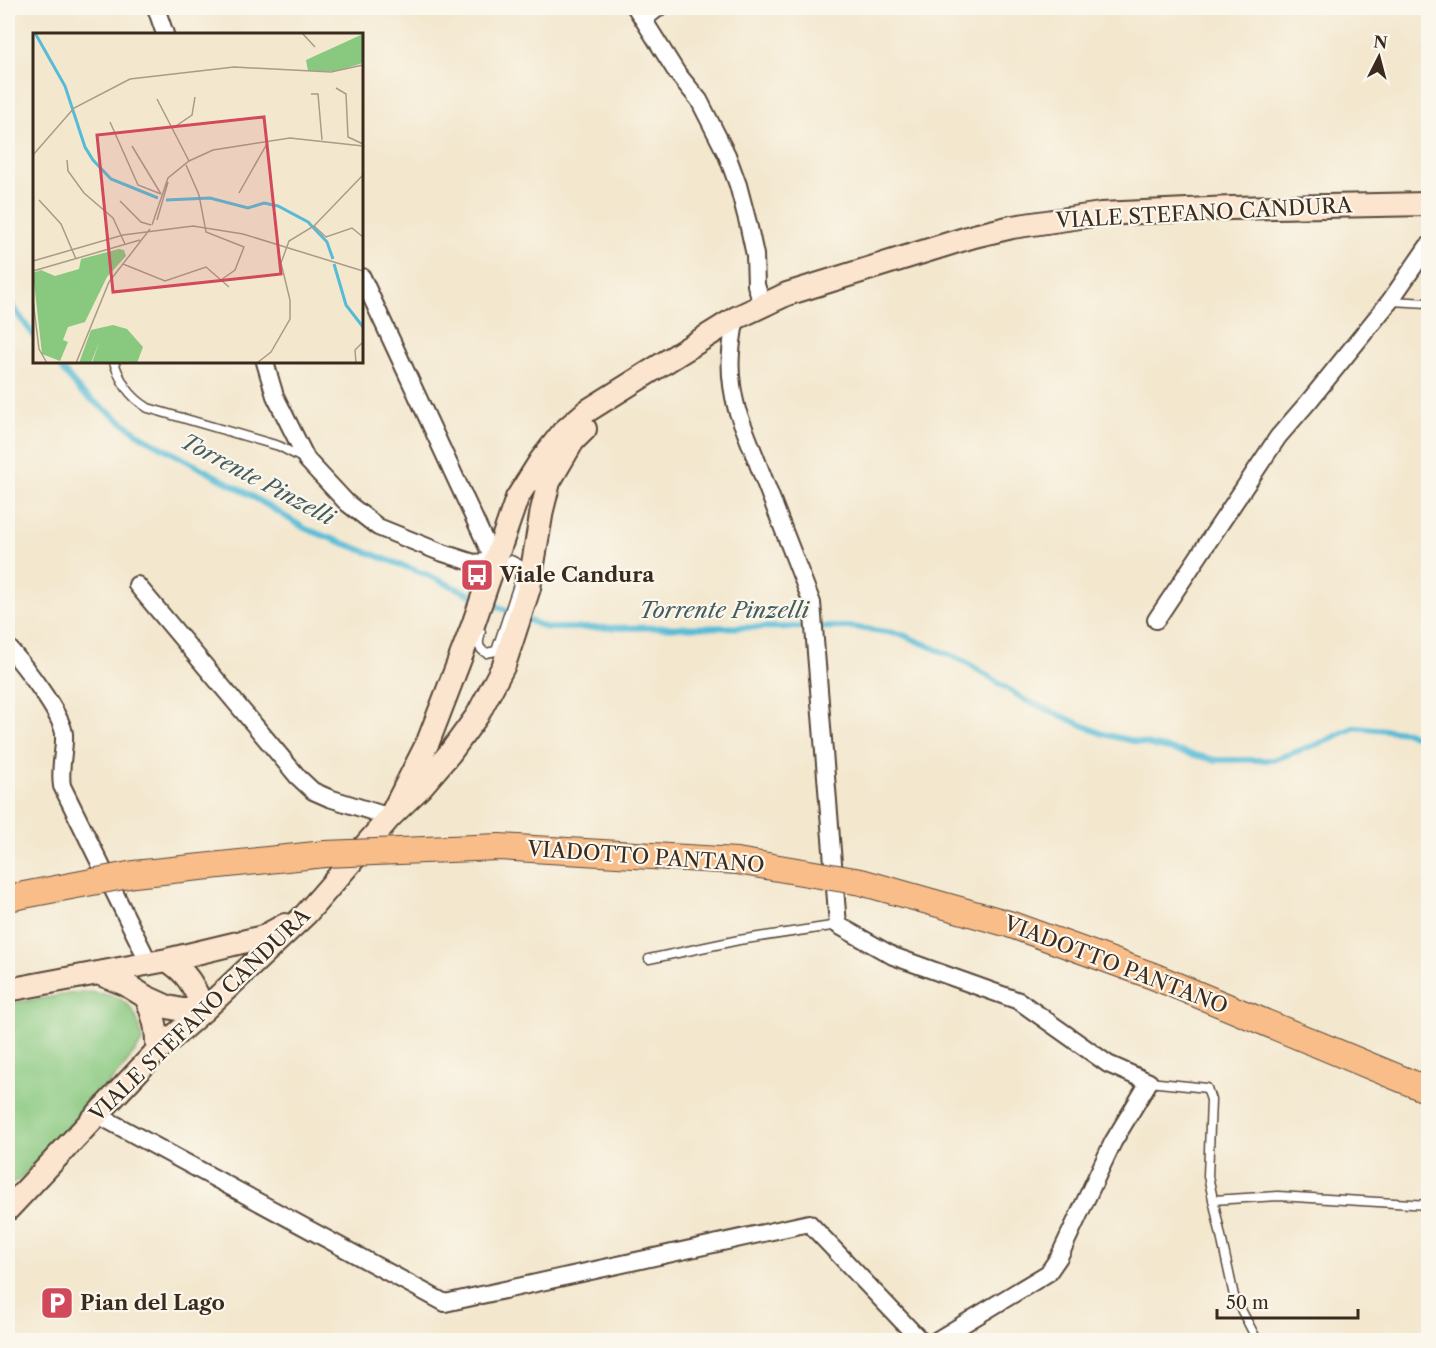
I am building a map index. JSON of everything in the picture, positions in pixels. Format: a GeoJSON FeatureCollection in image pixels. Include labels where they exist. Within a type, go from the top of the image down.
{"type":"FeatureCollection","features":[{"type":"Feature","properties":{"kind":"main road","name":"VIALE STEFANO CANDURA"},"geometry":{"type":"LineString","coordinates":[[390,817],[428,742],[485,599],[517,498],[541,460],[563,432],[587,411],[736,318],[762,304],[826,281],[1012,226],[1101,214],[1231,208],[1428,204]]}},
{"type":"Feature","properties":{"kind":"main road","name":"VIALE STEFANO CANDURA"},"geometry":{"type":"LineString","coordinates":[[8,1209],[157,1051],[306,914],[390,817],[420,788],[450,753],[477,716],[504,665],[509,631],[549,482],[573,441],[620,390]]}},
{"type":"Feature","properties":{"kind":"main road","name":"VIADOTTO PANTANO"},"geometry":{"type":"LineString","coordinates":[[8,898],[134,874],[325,854],[499,847],[737,861],[861,882],[1009,924],[1153,976],[1428,1090]]}},
{"type":"Feature","properties":{"kind":"main road"},"geometry":{"type":"LineString","coordinates":[[8,990],[158,962],[263,937],[306,914]]}},
{"type":"Feature","properties":{"kind":"main road"},"geometry":{"type":"LineString","coordinates":[[100,974],[125,984],[168,1007],[182,1010],[204,1010],[193,985],[182,969],[158,962]]}},
{"type":"Feature","properties":{"kind":"main road"},"geometry":{"type":"LineString","coordinates":[[146,997],[158,1032],[157,1051]]}},
{"type":"Feature","properties":{"kind":"street"},"geometry":{"type":"LineString","coordinates":[[156,8],[165,33]]}},
{"type":"Feature","properties":{"kind":"street"},"geometry":{"type":"LineString","coordinates":[[658,8],[640,13],[677,73],[699,100],[727,155],[748,223],[755,255],[756,285],[762,304]]}},
{"type":"Feature","properties":{"kind":"street"},"geometry":{"type":"LineString","coordinates":[[1156,621],[1278,437],[1390,301],[1428,246]]}},
{"type":"Feature","properties":{"kind":"street"},"geometry":{"type":"LineString","coordinates":[[363,280],[485,599]]}},
{"type":"Feature","properties":{"kind":"street"},"geometry":{"type":"LineString","coordinates":[[736,318],[729,366],[737,410],[812,603],[838,926],[893,956],[1019,1001],[1108,1064],[1149,1082],[1113,1142],[1059,1257],[1048,1273],[937,1341]]}},
{"type":"Feature","properties":{"kind":"street"},"geometry":{"type":"LineString","coordinates":[[265,363],[275,396],[307,460],[347,504],[378,527],[474,563],[485,599]]}},
{"type":"Feature","properties":{"kind":"street"},"geometry":{"type":"LineString","coordinates":[[137,585],[298,777],[313,791],[390,817]]}},
{"type":"Feature","properties":{"kind":"street"},"geometry":{"type":"LineString","coordinates":[[8,647],[62,723],[64,737],[60,770],[62,786],[158,962]]}},
{"type":"Feature","properties":{"kind":"street"},"geometry":{"type":"LineString","coordinates":[[96,1114],[445,1304],[809,1223],[920,1341]]}},
{"type":"Feature","properties":{"kind":"lane"},"geometry":{"type":"LineString","coordinates":[[1390,301],[1428,303]]}},
{"type":"Feature","properties":{"kind":"lane"},"geometry":{"type":"LineString","coordinates":[[114,363],[121,382],[134,399],[148,408],[279,446],[307,460]]}},
{"type":"Feature","properties":{"kind":"lane"},"geometry":{"type":"LineString","coordinates":[[509,631],[496,651],[486,654],[481,650],[478,644],[485,599],[503,564],[511,560],[519,564],[521,593]]}},
{"type":"Feature","properties":{"kind":"lane"},"geometry":{"type":"LineString","coordinates":[[650,959],[739,940],[838,926]]}},
{"type":"Feature","properties":{"kind":"lane"},"geometry":{"type":"LineString","coordinates":[[1149,1082],[1207,1088],[1211,1100],[1208,1176],[1234,1296],[1257,1341]]}},
{"type":"Feature","properties":{"kind":"lane"},"geometry":{"type":"LineString","coordinates":[[1213,1200],[1278,1196],[1428,1205]]}},
{"type":"Feature","properties":{"kind":"green space"},"geometry":{"type":"Polygon","coordinates":[[[82,992],[107,995],[125,1002],[136,1017],[142,1042],[122,1069],[20,1179],[8,1186],[8,1004],[82,992]]]}},
{"type":"Feature","properties":{"kind":"waterway","name":"Torrente Pinzelli"},"geometry":{"type":"LineString","coordinates":[[8,300],[33,335]]}},
{"type":"Feature","properties":{"kind":"waterway","name":"Torrente Pinzelli"},"geometry":{"type":"LineString","coordinates":[[57,363],[81,392],[143,437],[245,492],[306,529],[425,574],[478,598]]}},
{"type":"Feature","properties":{"kind":"waterway","name":"Torrente Pinzelli"},"geometry":{"type":"LineString","coordinates":[[487,602],[511,612]]}},
{"type":"Feature","properties":{"kind":"waterway","name":"Torrente Pinzelli"},"geometry":{"type":"LineString","coordinates":[[523,618],[547,628],[852,627],[901,634],[966,662],[1025,700],[1103,734],[1216,760],[1273,760],[1323,742],[1355,727],[1407,732],[1428,742]]}},
{"type":"Feature","properties":{"kind":"place","name":"Viale Candura"},"geometry":{"type":"Point","coordinates":[477,575]}},
{"type":"Feature","properties":{"kind":"place","name":"Pian del Lago"},"geometry":{"type":"Point","coordinates":[57,1303]}}]}
